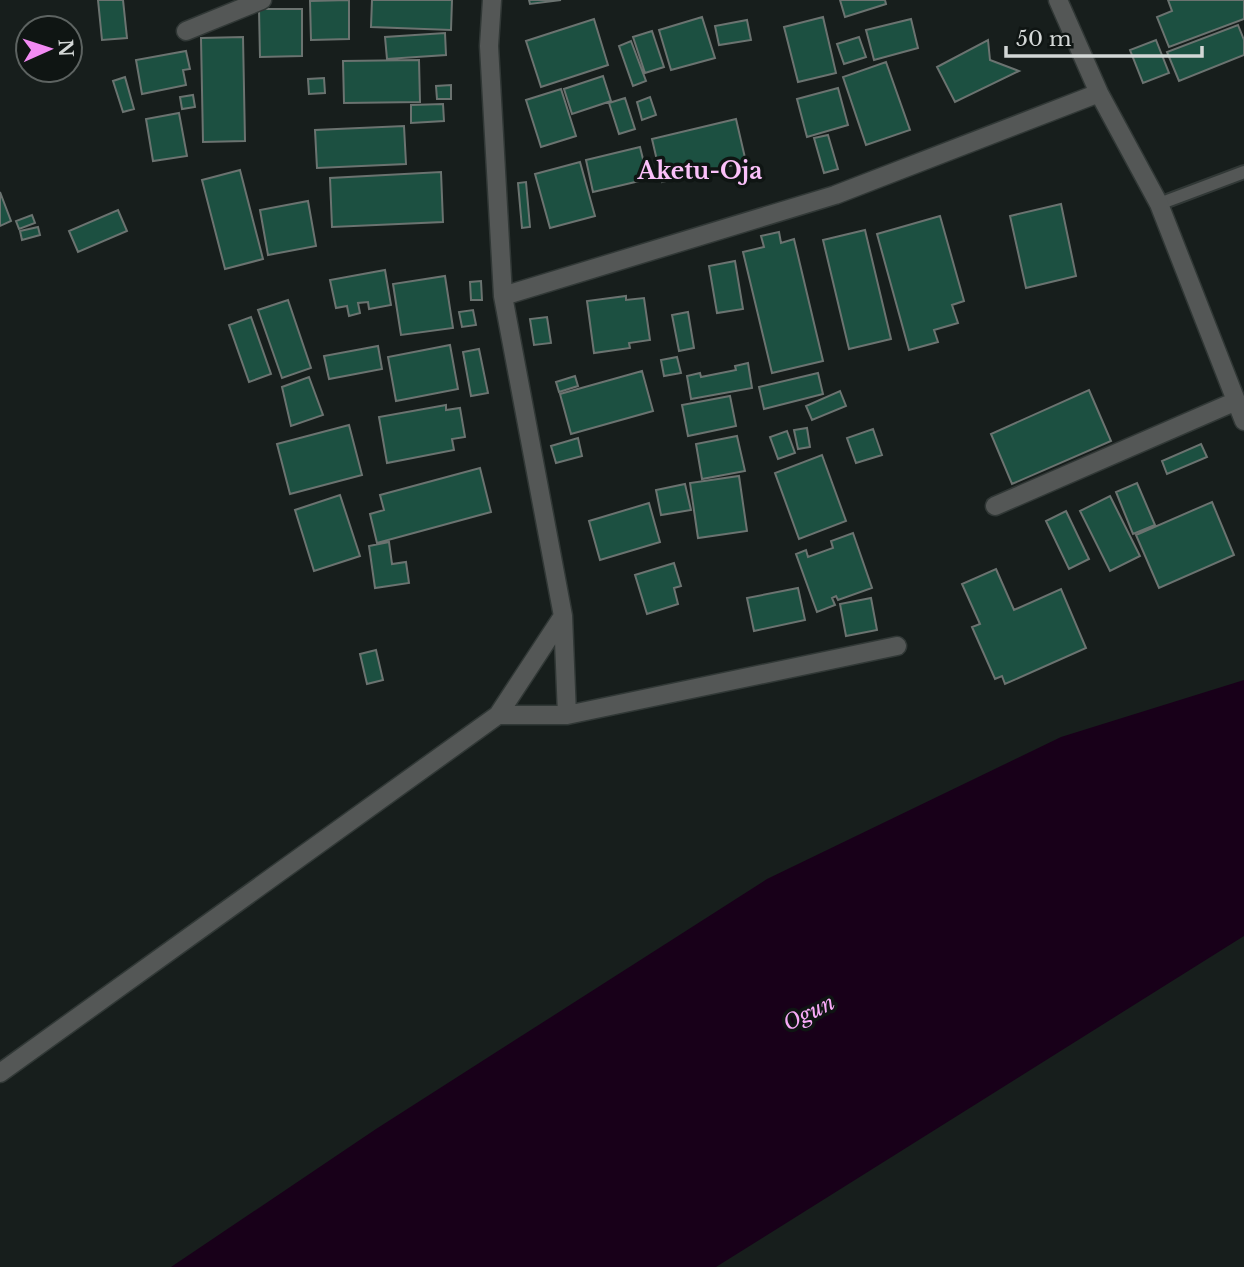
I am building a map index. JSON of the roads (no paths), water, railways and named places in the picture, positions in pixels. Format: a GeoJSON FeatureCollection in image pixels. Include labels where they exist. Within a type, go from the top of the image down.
{"type":"FeatureCollection","features":[{"type":"Feature","properties":{"kind":"street"},"geometry":{"type":"LineString","coordinates":[[186,32],[262,0]]}},
{"type":"Feature","properties":{"kind":"street"},"geometry":{"type":"LineString","coordinates":[[492,0],[489,46],[503,296],[563,617],[567,715]]}},
{"type":"Feature","properties":{"kind":"street"},"geometry":{"type":"LineString","coordinates":[[1058,0],[1099,93],[1159,204],[1234,402],[1244,421]]}},
{"type":"Feature","properties":{"kind":"street"},"geometry":{"type":"LineString","coordinates":[[503,296],[835,195],[1099,93]]}},
{"type":"Feature","properties":{"kind":"street"},"geometry":{"type":"LineString","coordinates":[[995,506],[1234,402]]}},
{"type":"Feature","properties":{"kind":"street"},"geometry":{"type":"LineString","coordinates":[[0,1073],[498,715],[563,617]]}},
{"type":"Feature","properties":{"kind":"street"},"geometry":{"type":"LineString","coordinates":[[498,715],[567,715],[897,646]]}},
{"type":"Feature","properties":{"kind":"lane"},"geometry":{"type":"LineString","coordinates":[[1159,204],[1244,172]]}},
{"type":"Feature","properties":{"kind":"water","name":"Ogun"},"geometry":{"type":"Polygon","coordinates":[[[1244,680],[1244,936],[716,1267],[171,1267],[376,1129],[767,879],[1061,737],[1244,680]]]}},
{"type":"Feature","properties":{"kind":"district","name":"Aketu-Oja"},"geometry":{"type":"Point","coordinates":[700,171]}}]}
